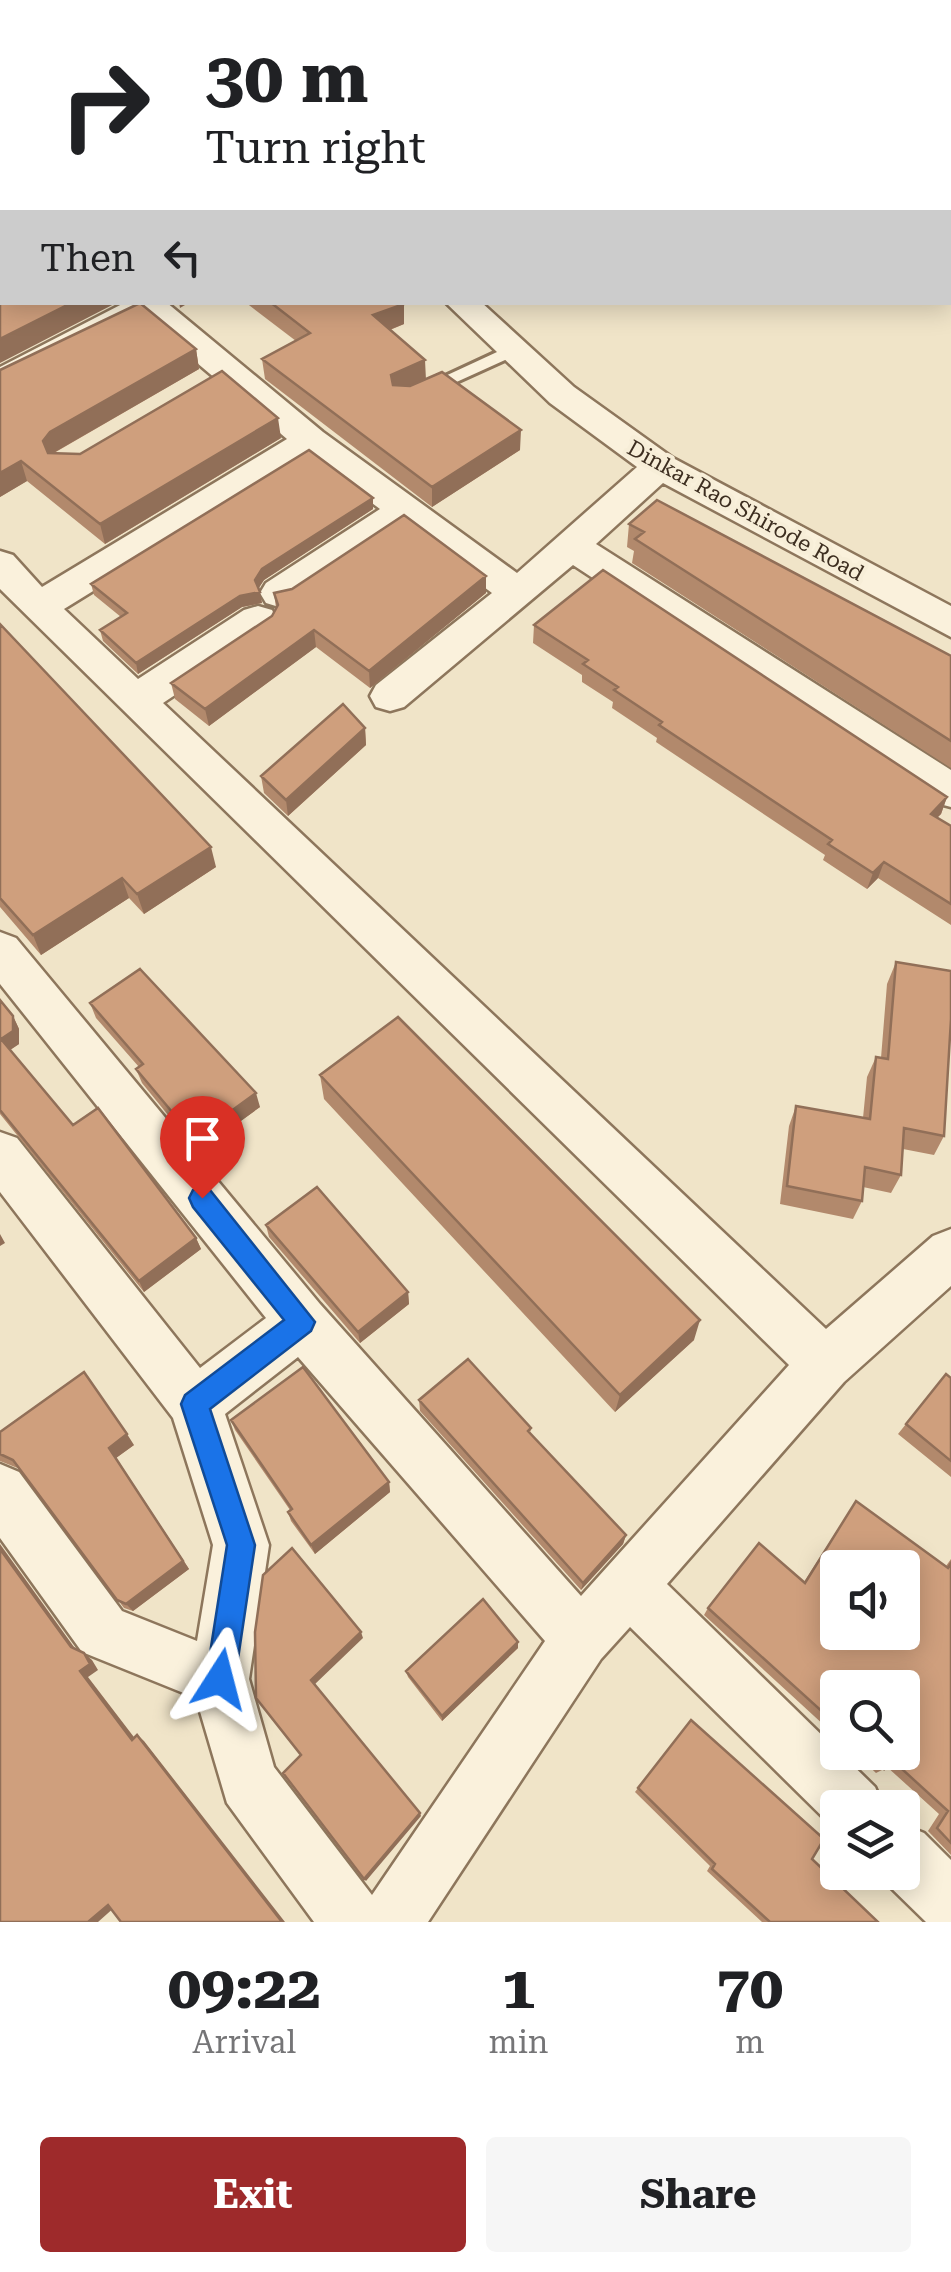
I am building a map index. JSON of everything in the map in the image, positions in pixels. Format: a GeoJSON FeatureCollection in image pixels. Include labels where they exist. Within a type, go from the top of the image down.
{"type":"FeatureCollection","features":[{"type":"Feature","properties":{"kind":"street"},"geometry":{"type":"LineString","coordinates":[[0,381],[146,305]]}},
{"type":"Feature","properties":{"kind":"street"},"geometry":{"type":"LineString","coordinates":[[149,305],[311,440],[518,593]]}},
{"type":"Feature","properties":{"kind":"street","name":"Dinkar Rao Shirode Road"},"geometry":{"type":"LineString","coordinates":[[465,305],[562,395],[660,466],[951,622]]}},
{"type":"Feature","properties":{"kind":"street"},"geometry":{"type":"LineString","coordinates":[[199,389],[231,370]]}},
{"type":"Feature","properties":{"kind":"street"},"geometry":{"type":"LineString","coordinates":[[38,606],[311,440]]}},
{"type":"Feature","properties":{"kind":"street"},"geometry":{"type":"LineString","coordinates":[[390,696],[518,593],[660,466]]}},
{"type":"Feature","properties":{"kind":"street"},"geometry":{"type":"LineString","coordinates":[[137,700],[405,510]]}},
{"type":"Feature","properties":{"kind":"street"},"geometry":{"type":"LineString","coordinates":[[571,546],[951,791]]}},
{"type":"Feature","properties":{"kind":"street"},"geometry":{"type":"LineString","coordinates":[[0,564],[38,606],[825,1364]]}},
{"type":"Feature","properties":{"kind":"street"},"geometry":{"type":"LineString","coordinates":[[0,951],[302,1322],[581,1638]]}},
{"type":"Feature","properties":{"kind":"street"},"geometry":{"type":"LineString","coordinates":[[0,1154],[195,1404],[241,1545],[220,1679],[248,1782],[353,1922]]}},
{"type":"Feature","properties":{"kind":"street"},"geometry":{"type":"LineString","coordinates":[[391,1922],[581,1638],[825,1364],[951,1253]]}},
{"type":"Feature","properties":{"kind":"street"},"geometry":{"type":"LineString","coordinates":[[195,1404],[302,1322]]}},
{"type":"Feature","properties":{"kind":"street"},"geometry":{"type":"LineString","coordinates":[[0,1491],[102,1632],[220,1679]]}},
{"type":"Feature","properties":{"kind":"street"},"geometry":{"type":"LineString","coordinates":[[628,1584],[836,1790]]}},
{"type":"Feature","properties":{"kind":"street"},"geometry":{"type":"LineString","coordinates":[[920,1873],[951,1903]]}},
{"type":"Feature","properties":{"kind":"lane"},"geometry":{"type":"LineString","coordinates":[[403,399],[512,350]]}},
{"type":"Feature","properties":{"kind":"building"},"geometry":{"type":"Polygon","coordinates":[[[0,305],[67,305],[0,339],[0,305]]]}},
{"type":"Feature","properties":{"kind":"building"},"geometry":{"type":"Polygon","coordinates":[[[142,305],[196,349],[50,432],[43,441],[48,453],[80,454],[222,371],[278,418],[100,524],[21,461],[0,473],[0,370],[142,305]]]}},
{"type":"Feature","properties":{"kind":"building"},"geometry":{"type":"Polygon","coordinates":[[[274,305],[401,305],[373,315],[425,360],[391,375],[393,385],[410,386],[442,372],[521,430],[432,487],[262,359],[310,333],[274,305]]]}},
{"type":"Feature","properties":{"kind":"building"},"geometry":{"type":"Polygon","coordinates":[[[309,450],[373,498],[262,569],[255,580],[260,592],[240,596],[136,663],[100,630],[127,613],[91,584],[309,450]]]}},
{"type":"Feature","properties":{"kind":"building"},"geometry":{"type":"Polygon","coordinates":[[[657,500],[951,656],[951,741],[635,539],[644,532],[629,524],[657,500]]]}},
{"type":"Feature","properties":{"kind":"building"},"geometry":{"type":"Polygon","coordinates":[[[404,515],[486,576],[369,671],[314,630],[205,709],[171,683],[272,616],[278,605],[274,593],[292,589],[404,515]]]}},
{"type":"Feature","properties":{"kind":"building"},"geometry":{"type":"Polygon","coordinates":[[[603,570],[947,797],[931,814],[951,826],[951,904],[884,862],[873,873],[828,844],[832,840],[659,725],[662,722],[583,664],[588,660],[534,625],[603,570]]]}},
{"type":"Feature","properties":{"kind":"building"},"geometry":{"type":"Polygon","coordinates":[[[0,624],[211,847],[137,894],[122,878],[33,935],[0,898],[0,624]]]}},
{"type":"Feature","properties":{"kind":"building"},"geometry":{"type":"Polygon","coordinates":[[[343,704],[365,728],[286,800],[261,776],[343,704]]]}},
{"type":"Feature","properties":{"kind":"building"},"geometry":{"type":"Polygon","coordinates":[[[896,962],[951,971],[944,1136],[904,1128],[901,1175],[865,1167],[862,1201],[787,1186],[796,1106],[870,1119],[876,1057],[888,1059],[896,962]]]}},
{"type":"Feature","properties":{"kind":"building"},"geometry":{"type":"Polygon","coordinates":[[[140,969],[256,1093],[194,1138],[136,1069],[143,1064],[90,1003],[140,969]]]}},
{"type":"Feature","properties":{"kind":"building"},"geometry":{"type":"Polygon","coordinates":[[[0,1000],[13,1016],[13,1031],[1,1039],[73,1125],[98,1108],[196,1238],[139,1281],[0,1110],[0,1000]]]}},
{"type":"Feature","properties":{"kind":"building"},"geometry":{"type":"Polygon","coordinates":[[[398,1017],[700,1320],[620,1395],[320,1075],[398,1017]]]}},
{"type":"Feature","properties":{"kind":"building"},"geometry":{"type":"Polygon","coordinates":[[[317,1187],[408,1292],[358,1332],[266,1225],[317,1187]]]}},
{"type":"Feature","properties":{"kind":"building"},"geometry":{"type":"Polygon","coordinates":[[[468,1359],[531,1428],[528,1431],[626,1535],[583,1583],[419,1400],[468,1359]]]}},
{"type":"Feature","properties":{"kind":"building"},"geometry":{"type":"Polygon","coordinates":[[[303,1367],[389,1482],[311,1545],[288,1512],[292,1509],[231,1420],[303,1367]]]}},
{"type":"Feature","properties":{"kind":"building"},"geometry":{"type":"Polygon","coordinates":[[[84,1372],[127,1434],[109,1448],[183,1561],[126,1604],[117,1600],[13,1460],[0,1454],[0,1432],[84,1372]]]}},
{"type":"Feature","properties":{"kind":"building"},"geometry":{"type":"Polygon","coordinates":[[[946,1374],[951,1378],[951,1461],[906,1424],[946,1374]]]}},
{"type":"Feature","properties":{"kind":"building"},"geometry":{"type":"Polygon","coordinates":[[[856,1501],[948,1568],[951,1563],[951,1843],[937,1828],[948,1811],[903,1770],[920,1770],[920,1670],[820,1670],[820,1710],[708,1608],[759,1543],[805,1583],[820,1559],[820,1650],[920,1650],[920,1550],[826,1550],[856,1501]]]}},
{"type":"Feature","properties":{"kind":"building"},"geometry":{"type":"Polygon","coordinates":[[[292,1548],[361,1632],[311,1680],[420,1813],[364,1879],[283,1773],[301,1755],[256,1698],[255,1632],[263,1575],[292,1548]]]}},
{"type":"Feature","properties":{"kind":"building"},"geometry":{"type":"Polygon","coordinates":[[[0,1549],[71,1647],[84,1653],[90,1664],[80,1671],[132,1740],[137,1735],[282,1922],[121,1922],[108,1905],[88,1922],[0,1922],[0,1549]]]}},
{"type":"Feature","properties":{"kind":"building"},"geometry":{"type":"Polygon","coordinates":[[[483,1599],[518,1642],[442,1716],[406,1671],[483,1599]]]}},
{"type":"Feature","properties":{"kind":"building"},"geometry":{"type":"Polygon","coordinates":[[[691,1720],[820,1835],[820,1846],[812,1859],[820,1867],[820,1890],[844,1890],[878,1922],[770,1922],[712,1869],[715,1864],[638,1788],[691,1720]]]}},
{"type":"Feature","properties":{"kind":"route"},"geometry":{"type":"LineString","coordinates":[[202,1198],[302,1322],[195,1404],[241,1545],[220,1679]]}}]}
